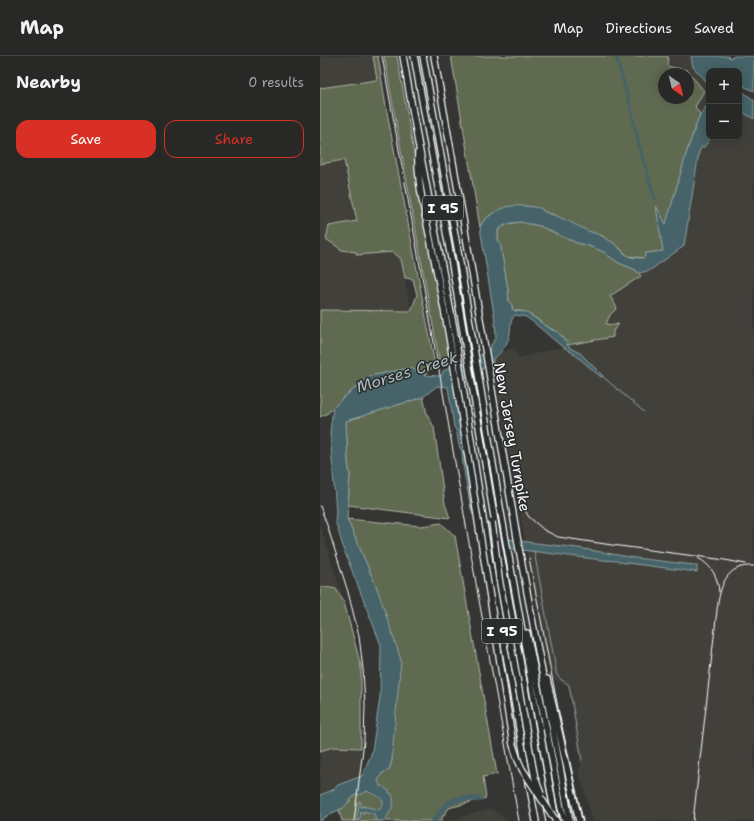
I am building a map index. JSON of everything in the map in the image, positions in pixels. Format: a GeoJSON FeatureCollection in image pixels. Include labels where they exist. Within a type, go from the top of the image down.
{"type":"FeatureCollection","features":[{"type":"Feature","properties":{"kind":"highway","name":"I 95"},"geometry":{"type":"LineString","coordinates":[[403,56],[454,329],[489,558],[536,821]]}},
{"type":"Feature","properties":{"kind":"highway","name":"New Jersey Turnpike"},"geometry":{"type":"LineString","coordinates":[[414,56],[443,212],[493,513],[549,821]]}},
{"type":"Feature","properties":{"kind":"highway","name":"New Jersey Turnpike"},"geometry":{"type":"LineString","coordinates":[[424,56],[459,255],[500,507],[526,642],[556,821]]}},
{"type":"Feature","properties":{"kind":"highway","name":"New Jersey Turnpike"},"geometry":{"type":"LineString","coordinates":[[434,56],[512,509],[570,821]]}},
{"type":"Feature","properties":{"kind":"highway"},"geometry":{"type":"LineString","coordinates":[[418,142],[418,161],[422,195],[453,361],[514,749],[522,769],[553,815]]}},
{"type":"Feature","properties":{"kind":"highway"},"geometry":{"type":"LineString","coordinates":[[493,513],[491,516],[499,578],[534,773],[542,795],[556,821]]}},
{"type":"Feature","properties":{"kind":"highway"},"geometry":{"type":"LineString","coordinates":[[537,640],[579,821]]}},
{"type":"Feature","properties":{"kind":"highway"},"geometry":{"type":"LineString","coordinates":[[526,642],[547,732],[561,808],[565,821]]}},
{"type":"Feature","properties":{"kind":"shaded area"},"geometry":{"type":"Polygon","coordinates":[[[320,56],[373,56],[378,80],[320,88],[320,56]]]}},
{"type":"Feature","properties":{"kind":"shaded area"},"geometry":{"type":"Polygon","coordinates":[[[668,56],[691,56],[694,68],[677,68],[667,66],[668,56]]]}},
{"type":"Feature","properties":{"kind":"shaded area"},"geometry":{"type":"Polygon","coordinates":[[[694,68],[706,81],[706,107],[701,113],[695,107],[694,68]]]}},
{"type":"Feature","properties":{"kind":"shaded area"},"geometry":{"type":"Polygon","coordinates":[[[742,112],[754,119],[754,821],[593,821],[578,768],[581,767],[568,686],[550,677],[493,359],[501,353],[514,348],[519,358],[564,346],[613,337],[612,331],[618,324],[606,324],[610,315],[617,308],[610,296],[641,276],[638,273],[649,271],[684,246],[699,152],[701,148],[704,147],[709,140],[742,140],[742,112]]]}},
{"type":"Feature","properties":{"kind":"shaded area"},"geometry":{"type":"Polygon","coordinates":[[[344,159],[357,221],[329,226],[356,252],[357,255],[392,252],[401,259],[411,311],[320,310],[320,164],[344,159]]]}},
{"type":"Feature","properties":{"kind":"shaded area"},"geometry":{"type":"Polygon","coordinates":[[[320,525],[344,602],[336,589],[320,587],[320,525]]]}},
{"type":"Feature","properties":{"kind":"shaded area"},"geometry":{"type":"Polygon","coordinates":[[[320,723],[333,747],[361,748],[362,776],[338,785],[333,790],[320,794],[320,723]]]}},
{"type":"Feature","properties":{"kind":"shaded area"},"geometry":{"type":"Polygon","coordinates":[[[492,809],[507,821],[450,821],[451,820],[492,809]]]}},
{"type":"Feature","properties":{"kind":"green space"},"geometry":{"type":"Polygon","coordinates":[[[373,56],[378,56],[386,107],[435,365],[425,375],[411,368],[370,376],[344,397],[328,413],[320,417],[320,310],[411,311],[417,295],[413,279],[405,278],[401,259],[393,252],[357,255],[356,252],[342,250],[326,239],[329,226],[357,221],[344,160],[320,164],[320,88],[377,80],[373,56]]]}},
{"type":"Feature","properties":{"kind":"green space"},"geometry":{"type":"Polygon","coordinates":[[[384,56],[397,56],[451,363],[440,364],[384,56]]]}},
{"type":"Feature","properties":{"kind":"green space"},"geometry":{"type":"Polygon","coordinates":[[[451,56],[668,56],[667,66],[677,68],[658,68],[658,104],[694,104],[694,79],[704,91],[695,107],[700,114],[688,148],[666,225],[657,208],[663,251],[646,253],[644,258],[628,256],[614,243],[603,236],[587,231],[552,214],[544,212],[542,209],[513,206],[493,213],[483,222],[480,227],[451,56]]]}},
{"type":"Feature","properties":{"kind":"green space"},"geometry":{"type":"Polygon","coordinates":[[[521,222],[540,226],[577,243],[604,252],[619,263],[636,270],[641,276],[610,296],[617,308],[610,315],[606,324],[619,324],[613,331],[613,337],[567,345],[558,332],[549,328],[523,311],[512,309],[512,305],[509,302],[500,243],[498,240],[498,230],[503,226],[521,222]]]}},
{"type":"Feature","properties":{"kind":"green space"},"geometry":{"type":"Polygon","coordinates":[[[423,397],[427,414],[434,427],[445,504],[450,518],[348,505],[350,474],[348,464],[346,421],[423,397]]]}},
{"type":"Feature","properties":{"kind":"green space"},"geometry":{"type":"Polygon","coordinates":[[[347,519],[422,526],[441,523],[455,536],[497,774],[483,777],[486,798],[449,808],[442,818],[442,821],[342,821],[339,810],[343,808],[356,794],[368,791],[382,773],[389,770],[392,760],[377,588],[347,519]]]}},
{"type":"Feature","properties":{"kind":"green space"},"geometry":{"type":"Polygon","coordinates":[[[320,587],[336,589],[344,602],[361,666],[361,748],[333,747],[320,751],[320,587]]]}},
{"type":"Feature","properties":{"kind":"water"},"geometry":{"type":"Polygon","coordinates":[[[691,56],[728,56],[730,58],[735,56],[754,56],[754,91],[742,85],[742,68],[706,68],[706,81],[693,67],[691,56]]]}},
{"type":"Feature","properties":{"kind":"water"},"geometry":{"type":"Polygon","coordinates":[[[742,92],[754,100],[754,119],[742,112],[742,92]]]}},
{"type":"Feature","properties":{"kind":"water","name":"Morses Creek"},"geometry":{"type":"Polygon","coordinates":[[[706,107],[706,140],[709,140],[699,152],[684,246],[649,271],[638,273],[636,270],[619,263],[604,252],[577,243],[540,226],[521,222],[505,225],[498,230],[498,240],[500,243],[509,302],[512,305],[512,309],[515,311],[526,312],[552,330],[558,332],[561,336],[563,336],[564,341],[567,341],[567,345],[570,348],[580,353],[603,376],[601,377],[573,353],[560,345],[526,317],[515,315],[513,317],[508,341],[502,351],[493,359],[493,363],[454,384],[473,515],[463,465],[462,451],[454,427],[448,387],[437,386],[423,397],[346,421],[348,464],[350,474],[347,519],[377,588],[401,660],[392,760],[389,770],[382,773],[378,781],[380,786],[392,794],[393,805],[385,821],[376,821],[374,814],[364,811],[363,814],[361,811],[360,818],[357,821],[359,801],[361,802],[361,807],[364,805],[364,807],[379,810],[383,806],[383,802],[380,798],[367,791],[360,795],[356,794],[343,808],[320,821],[320,795],[333,790],[338,785],[362,776],[372,752],[380,697],[381,645],[344,550],[335,520],[336,512],[330,432],[333,408],[370,376],[411,368],[425,375],[438,376],[442,375],[443,371],[453,366],[464,364],[491,349],[491,345],[496,338],[495,321],[480,227],[489,216],[497,211],[514,206],[542,209],[544,212],[602,236],[613,242],[625,254],[631,257],[644,258],[646,253],[663,251],[656,206],[666,224],[688,148],[700,114],[706,107]]]}},
{"type":"Feature","properties":{"kind":"water"},"geometry":{"type":"Polygon","coordinates":[[[490,536],[578,548],[635,558],[694,565],[697,566],[697,572],[617,561],[492,547],[490,536]]]}},
{"type":"Feature","properties":{"kind":"waterway"},"geometry":{"type":"LineString","coordinates":[[616,56],[655,200]]}},
{"type":"Feature","properties":{"kind":"waterway"},"geometry":{"type":"LineString","coordinates":[[602,376],[644,412]]}},
{"type":"Feature","properties":{"kind":"waterway"},"geometry":{"type":"LineString","coordinates":[[534,551],[556,672],[557,675],[569,685],[582,760]]}},
{"type":"Feature","properties":{"kind":"waterway"},"geometry":{"type":"LineString","coordinates":[[434,821],[444,808],[452,801],[457,799],[480,799]]}},
{"type":"Feature","properties":{"kind":"railway"},"geometry":{"type":"LineString","coordinates":[[382,56],[519,821]]}},
{"type":"Feature","properties":{"kind":"railway"},"geometry":{"type":"LineString","coordinates":[[516,486],[521,504],[529,517],[544,530],[558,537],[746,564]]}},
{"type":"Feature","properties":{"kind":"railway"},"geometry":{"type":"LineString","coordinates":[[320,506],[348,592],[359,636],[363,669],[365,705],[364,741],[354,821]]}},
{"type":"Feature","properties":{"kind":"railway"},"geometry":{"type":"LineString","coordinates":[[529,558],[559,713],[583,821]]}},
{"type":"Feature","properties":{"kind":"railway"},"geometry":{"type":"LineString","coordinates":[[698,558],[707,564],[713,572],[717,581],[719,592]]}},
{"type":"Feature","properties":{"kind":"railway"},"geometry":{"type":"LineString","coordinates":[[693,821],[720,593],[722,585],[730,573],[744,566],[754,566]]}}]}
